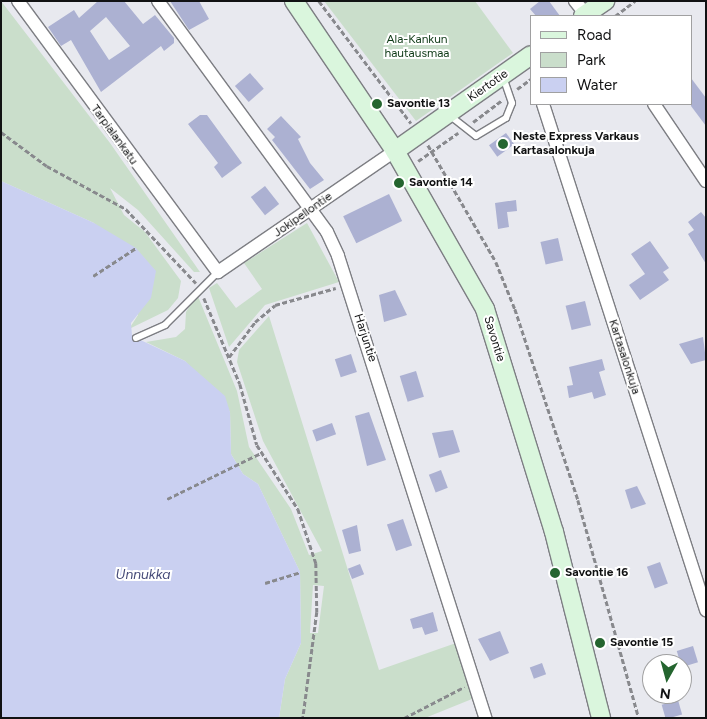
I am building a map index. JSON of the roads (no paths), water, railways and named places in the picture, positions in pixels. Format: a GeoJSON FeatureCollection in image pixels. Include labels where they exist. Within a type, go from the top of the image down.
{"type":"FeatureCollection","features":[{"type":"Feature","properties":{"kind":"street","name":"Tarpialankatu"},"geometry":{"type":"LineString","coordinates":[[18,1],[214,270]]}},
{"type":"Feature","properties":{"kind":"street","name":"Harjuntie"},"geometry":{"type":"LineString","coordinates":[[158,1],[327,232],[348,285],[485,718]]}},
{"type":"Feature","properties":{"kind":"street","name":"Savontie"},"geometry":{"type":"LineString","coordinates":[[294,1],[395,151],[485,309],[554,532],[601,718]]}},
{"type":"Feature","properties":{"kind":"street"},"geometry":{"type":"LineString","coordinates":[[583,12],[605,1]]}},
{"type":"Feature","properties":{"kind":"street","name":"Kiertotie"},"geometry":{"type":"LineString","coordinates":[[395,151],[503,75],[530,60]]}},
{"type":"Feature","properties":{"kind":"street","name":"Kartasalonkuja"},"geometry":{"type":"LineString","coordinates":[[542,105],[706,610]]}},
{"type":"Feature","properties":{"kind":"street"},"geometry":{"type":"LineString","coordinates":[[655,105],[706,181]]}},
{"type":"Feature","properties":{"kind":"street","name":"Jokipellontie"},"geometry":{"type":"LineString","coordinates":[[214,270],[310,210],[395,151]]}},
{"type":"Feature","properties":{"kind":"lane"},"geometry":{"type":"LineString","coordinates":[[448,114],[476,136],[506,118],[512,103],[503,75]]}},
{"type":"Feature","properties":{"kind":"lane"},"geometry":{"type":"LineString","coordinates":[[136,338],[164,325],[214,270]]}},
{"type":"Feature","properties":{"kind":"water","name":"Unnukka"},"geometry":{"type":"Polygon","coordinates":[[[1,181],[94,223],[136,248],[156,271],[151,298],[131,323],[132,336],[185,361],[225,396],[230,412],[231,454],[243,474],[258,484],[300,572],[301,643],[285,679],[279,718],[1,718],[1,181]]]}},
{"type":"Feature","properties":{"kind":"place","name":"Savontie 13"},"geometry":{"type":"Point","coordinates":[377,104]}},
{"type":"Feature","properties":{"kind":"place","name":"Neste Express Varkaus Kartasalonkuja"},"geometry":{"type":"Point","coordinates":[503,144]}},
{"type":"Feature","properties":{"kind":"place","name":"Savontie 14"},"geometry":{"type":"Point","coordinates":[399,183]}},
{"type":"Feature","properties":{"kind":"place","name":"Savontie 16"},"geometry":{"type":"Point","coordinates":[555,573]}},
{"type":"Feature","properties":{"kind":"place","name":"Savontie 15"},"geometry":{"type":"Point","coordinates":[600,643]}},
{"type":"Feature","properties":{"kind":"park label","name":"Ala-Kankun hautausmaa"},"geometry":{"type":"Point","coordinates":[417,47]}}]}
